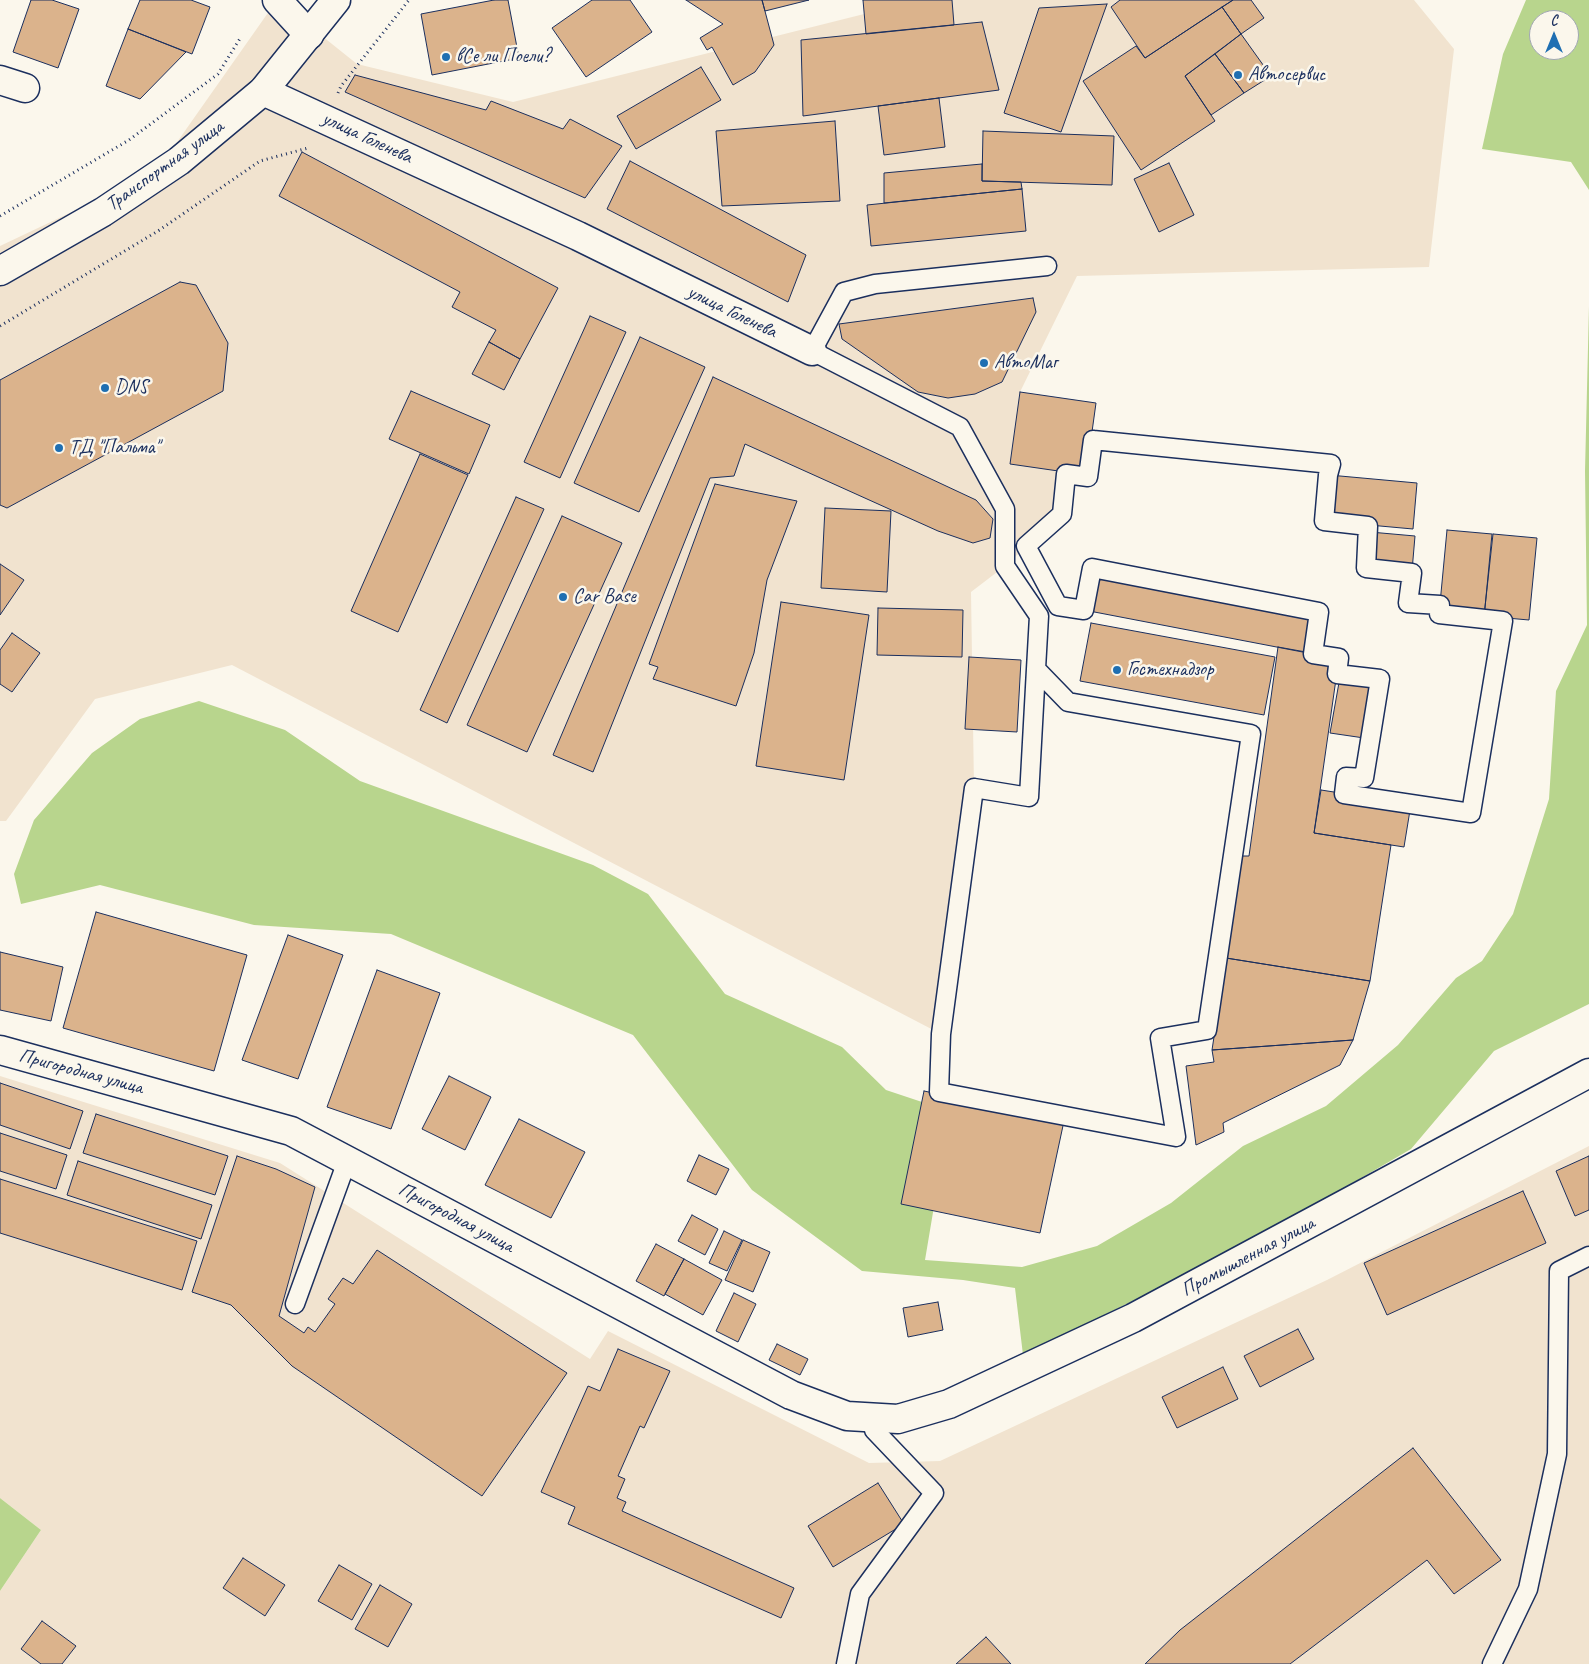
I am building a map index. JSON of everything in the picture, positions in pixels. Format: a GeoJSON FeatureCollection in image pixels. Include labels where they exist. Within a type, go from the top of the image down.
{"type":"FeatureCollection","features":[{"type":"Feature","properties":{"kind":"street"},"geometry":{"type":"LineString","coordinates":[[277,0],[309,35]]}},
{"type":"Feature","properties":{"kind":"street","name":"Транспортная улица"},"geometry":{"type":"LineString","coordinates":[[0,271],[102,212],[180,161],[263,91],[336,0]]}},
{"type":"Feature","properties":{"kind":"street","name":"улица Голенева"},"geometry":{"type":"LineString","coordinates":[[263,91],[578,236],[812,351]]}},
{"type":"Feature","properties":{"kind":"street","name":"Пригородная улица"},"geometry":{"type":"LineString","coordinates":[[0,1050],[290,1130],[791,1394],[847,1416],[885,1418]]}},
{"type":"Feature","properties":{"kind":"street","name":"Промышленная улица"},"geometry":{"type":"LineString","coordinates":[[885,1418],[949,1404],[1133,1318],[1589,1073]]}},
{"type":"Feature","properties":{"kind":"lane"},"geometry":{"type":"LineString","coordinates":[[812,351],[844,292],[876,284],[1047,266]]}},
{"type":"Feature","properties":{"kind":"lane","name":"улица Голенева"},"geometry":{"type":"LineString","coordinates":[[812,351],[960,427],[1005,509],[1005,566],[1038,616],[1029,797],[974,788],[941,1034],[939,1092],[1176,1137],[1160,1038],[1207,1030],[1251,734],[1068,702],[1036,669]]}},
{"type":"Feature","properties":{"kind":"lane"},"geometry":{"type":"LineString","coordinates":[[1093,440],[1331,464],[1328,475],[1324,521],[1368,526],[1366,568],[1412,573],[1408,603],[1440,605],[1439,614],[1503,621],[1471,813],[1344,794],[1346,777],[1364,778],[1380,679],[1337,674],[1339,658],[1313,654],[1319,612],[1092,568],[1084,610],[1058,606],[1026,546],[1062,514],[1066,474],[1088,477],[1093,440]]}},
{"type":"Feature","properties":{"kind":"lane"},"geometry":{"type":"LineString","coordinates":[[295,1304],[347,1161]]}},
{"type":"Feature","properties":{"kind":"lane"},"geometry":{"type":"LineString","coordinates":[[1492,1664],[1528,1589],[1557,1454],[1559,1271],[1589,1256]]}},
{"type":"Feature","properties":{"kind":"lane"},"geometry":{"type":"LineString","coordinates":[[846,1664],[860,1594],[934,1493],[874,1430],[885,1418]]}},
{"type":"Feature","properties":{"kind":"path"},"geometry":{"type":"LineString","coordinates":[[335,102],[341,86],[409,0]]}},
{"type":"Feature","properties":{"kind":"path"},"geometry":{"type":"LineString","coordinates":[[0,216],[136,135],[218,74],[240,37]]}},
{"type":"Feature","properties":{"kind":"path"},"geometry":{"type":"LineString","coordinates":[[0,326],[158,231],[260,161],[308,148]]}},
{"type":"Feature","properties":{"kind":"shaded area"},"geometry":{"type":"Polygon","coordinates":[[[277,0],[357,64],[513,102],[920,0],[1414,0],[1454,49],[1429,267],[1077,276],[1020,392],[1096,403],[1086,475],[1065,472],[1062,514],[1005,566],[971,592],[974,788],[941,1034],[232,665],[95,699],[6,821],[0,821],[0,246],[156,172],[277,0]]]}},
{"type":"Feature","properties":{"kind":"shaded area"},"geometry":{"type":"Polygon","coordinates":[[[0,1076],[280,1163],[590,1359],[608,1331],[869,1463],[940,1461],[1327,1280],[1589,1146],[1589,1664],[0,1664],[0,1591],[41,1530],[0,1498],[0,1076]]]}},
{"type":"Feature","properties":{"kind":"green space"},"geometry":{"type":"Polygon","coordinates":[[[1526,0],[1589,0],[1589,190],[1571,162],[1482,149],[1503,54],[1526,0]]]}},
{"type":"Feature","properties":{"kind":"green space"},"geometry":{"type":"Polygon","coordinates":[[[1589,306],[1589,1004],[1494,1051],[1411,1149],[1244,1246],[1023,1355],[1015,1288],[963,1280],[862,1271],[752,1190],[633,1035],[391,934],[254,925],[100,885],[21,904],[14,874],[34,820],[92,753],[140,719],[199,701],[285,730],[360,781],[593,865],[648,894],[725,994],[842,1047],[886,1090],[934,1106],[946,1135],[925,1260],[1022,1267],[1097,1246],[1171,1203],[1243,1146],[1326,1106],[1398,1045],[1456,978],[1482,961],[1513,914],[1549,799],[1556,691],[1587,625],[1585,471],[1589,306]]]}},
{"type":"Feature","properties":{"kind":"green space"},"geometry":{"type":"Polygon","coordinates":[[[0,1498],[41,1530],[0,1591],[0,1498]]]}},
{"type":"Feature","properties":{"kind":"building"},"geometry":{"type":"Polygon","coordinates":[[[31,0],[52,0],[79,9],[58,68],[13,52],[31,0]]]}},
{"type":"Feature","properties":{"kind":"building"},"geometry":{"type":"Polygon","coordinates":[[[140,0],[191,0],[210,7],[192,54],[128,29],[140,0]]]}},
{"type":"Feature","properties":{"kind":"building"},"geometry":{"type":"Polygon","coordinates":[[[494,0],[508,0],[519,58],[432,75],[421,14],[494,0]]]}},
{"type":"Feature","properties":{"kind":"building"},"geometry":{"type":"Polygon","coordinates":[[[592,0],[630,0],[652,32],[586,77],[552,28],[592,0]]]}},
{"type":"Feature","properties":{"kind":"building"},"geometry":{"type":"Polygon","coordinates":[[[686,0],[762,0],[774,45],[755,72],[733,85],[712,47],[707,50],[700,38],[723,24],[686,0]]]}},
{"type":"Feature","properties":{"kind":"building"},"geometry":{"type":"Polygon","coordinates":[[[762,0],[809,0],[765,11],[762,0]]]}},
{"type":"Feature","properties":{"kind":"building"},"geometry":{"type":"Polygon","coordinates":[[[863,0],[952,0],[954,25],[866,34],[863,0]]]}},
{"type":"Feature","properties":{"kind":"building"},"geometry":{"type":"Polygon","coordinates":[[[1120,0],[1233,0],[1145,58],[1111,7],[1120,0]]]}},
{"type":"Feature","properties":{"kind":"building"},"geometry":{"type":"Polygon","coordinates":[[[1233,0],[1251,0],[1264,18],[1241,34],[1222,7],[1233,0]]]}},
{"type":"Feature","properties":{"kind":"building"},"geometry":{"type":"Polygon","coordinates":[[[1107,4],[1061,132],[1004,113],[1039,8],[1107,4]]]}},
{"type":"Feature","properties":{"kind":"building"},"geometry":{"type":"Polygon","coordinates":[[[1222,7],[1241,34],[1185,76],[1215,121],[1141,170],[1083,81],[1136,46],[1145,58],[1222,7]]]}},
{"type":"Feature","properties":{"kind":"building"},"geometry":{"type":"Polygon","coordinates":[[[982,22],[999,90],[803,116],[801,40],[982,22]]]}},
{"type":"Feature","properties":{"kind":"building"},"geometry":{"type":"Polygon","coordinates":[[[128,29],[186,52],[140,99],[106,86],[128,29]]]}},
{"type":"Feature","properties":{"kind":"building"},"geometry":{"type":"Polygon","coordinates":[[[1241,34],[1271,76],[1244,93],[1215,54],[1241,34]]]}},
{"type":"Feature","properties":{"kind":"building"},"geometry":{"type":"Polygon","coordinates":[[[1215,54],[1244,93],[1211,115],[1185,76],[1215,54]]]}},
{"type":"Feature","properties":{"kind":"building"},"geometry":{"type":"Polygon","coordinates":[[[701,67],[721,100],[636,149],[617,116],[701,67]]]}},
{"type":"Feature","properties":{"kind":"building"},"geometry":{"type":"Polygon","coordinates":[[[355,75],[486,110],[491,101],[563,129],[570,119],[622,146],[585,198],[345,92],[355,75]]]}},
{"type":"Feature","properties":{"kind":"building"},"geometry":{"type":"Polygon","coordinates":[[[939,98],[945,147],[884,155],[878,106],[939,98]]]}},
{"type":"Feature","properties":{"kind":"building"},"geometry":{"type":"Polygon","coordinates":[[[835,121],[840,201],[722,206],[716,131],[835,121]]]}},
{"type":"Feature","properties":{"kind":"building"},"geometry":{"type":"Polygon","coordinates":[[[983,131],[1114,136],[1112,185],[982,181],[983,131]]]}},
{"type":"Feature","properties":{"kind":"building"},"geometry":{"type":"Polygon","coordinates":[[[302,152],[558,288],[520,359],[489,342],[496,330],[452,307],[460,292],[279,196],[302,152]]]}},
{"type":"Feature","properties":{"kind":"building"},"geometry":{"type":"Polygon","coordinates":[[[630,161],[806,255],[788,302],[607,209],[630,161]]]}},
{"type":"Feature","properties":{"kind":"building"},"geometry":{"type":"Polygon","coordinates":[[[1169,163],[1194,215],[1159,232],[1134,179],[1169,163]]]}},
{"type":"Feature","properties":{"kind":"building"},"geometry":{"type":"Polygon","coordinates":[[[982,164],[982,181],[1021,182],[1022,189],[884,203],[884,173],[982,164]]]}},
{"type":"Feature","properties":{"kind":"building"},"geometry":{"type":"Polygon","coordinates":[[[1022,189],[1026,231],[871,246],[867,205],[1022,189]]]}},
{"type":"Feature","properties":{"kind":"building","name":"ТД \"Пальма\""},"geometry":{"type":"Polygon","coordinates":[[[180,282],[196,285],[228,343],[223,391],[7,508],[0,505],[0,380],[180,282]]]}},
{"type":"Feature","properties":{"kind":"building"},"geometry":{"type":"Polygon","coordinates":[[[1033,298],[1036,312],[1002,382],[975,394],[948,398],[918,392],[842,339],[839,324],[1033,298]]]}},
{"type":"Feature","properties":{"kind":"building"},"geometry":{"type":"Polygon","coordinates":[[[590,316],[626,332],[560,478],[524,462],[590,316]]]}},
{"type":"Feature","properties":{"kind":"building"},"geometry":{"type":"Polygon","coordinates":[[[640,337],[705,367],[639,512],[574,483],[640,337]]]}},
{"type":"Feature","properties":{"kind":"building"},"geometry":{"type":"Polygon","coordinates":[[[489,342],[520,359],[504,390],[472,374],[489,342]]]}},
{"type":"Feature","properties":{"kind":"building"},"geometry":{"type":"Polygon","coordinates":[[[713,377],[976,500],[993,519],[990,538],[973,543],[938,531],[745,444],[734,476],[710,478],[593,772],[553,755],[713,377]]]}},
{"type":"Feature","properties":{"kind":"building"},"geometry":{"type":"Polygon","coordinates":[[[411,391],[490,425],[469,474],[389,439],[411,391]]]}},
{"type":"Feature","properties":{"kind":"building"},"geometry":{"type":"Polygon","coordinates":[[[1020,392],[1096,403],[1086,475],[1010,464],[1020,392]]]}},
{"type":"Feature","properties":{"kind":"building"},"geometry":{"type":"Polygon","coordinates":[[[420,454],[468,475],[398,632],[351,611],[420,454]]]}},
{"type":"Feature","properties":{"kind":"building"},"geometry":{"type":"Polygon","coordinates":[[[1329,475],[1417,483],[1413,529],[1325,521],[1329,475]]]}},
{"type":"Feature","properties":{"kind":"building"},"geometry":{"type":"Polygon","coordinates":[[[715,484],[797,501],[767,580],[754,653],[736,706],[653,679],[658,667],[649,664],[715,484]]]}},
{"type":"Feature","properties":{"kind":"building"},"geometry":{"type":"Polygon","coordinates":[[[516,497],[544,509],[447,723],[420,710],[516,497]]]}},
{"type":"Feature","properties":{"kind":"building"},"geometry":{"type":"Polygon","coordinates":[[[825,508],[891,511],[887,592],[821,588],[825,508]]]}},
{"type":"Feature","properties":{"kind":"building"},"geometry":{"type":"Polygon","coordinates":[[[562,516],[622,543],[527,752],[467,725],[562,516]]]}},
{"type":"Feature","properties":{"kind":"building"},"geometry":{"type":"Polygon","coordinates":[[[1447,530],[1492,534],[1484,618],[1439,614],[1447,530]]]}},
{"type":"Feature","properties":{"kind":"building"},"geometry":{"type":"Polygon","coordinates":[[[1370,532],[1415,536],[1412,571],[1367,568],[1370,532]]]}},
{"type":"Feature","properties":{"kind":"building"},"geometry":{"type":"Polygon","coordinates":[[[1493,534],[1537,538],[1529,620],[1484,616],[1493,534]]]}},
{"type":"Feature","properties":{"kind":"building"},"geometry":{"type":"Polygon","coordinates":[[[0,564],[24,580],[0,615],[0,564]]]}},
{"type":"Feature","properties":{"kind":"building"},"geometry":{"type":"Polygon","coordinates":[[[1092,568],[1321,612],[1313,654],[1084,610],[1092,568]]]}},
{"type":"Feature","properties":{"kind":"building"},"geometry":{"type":"Polygon","coordinates":[[[781,602],[869,615],[844,780],[756,766],[781,602]]]}},
{"type":"Feature","properties":{"kind":"building"},"geometry":{"type":"Polygon","coordinates":[[[878,608],[963,610],[962,657],[877,655],[878,608]]]}},
{"type":"Feature","properties":{"kind":"building"},"geometry":{"type":"Polygon","coordinates":[[[1091,623],[1275,657],[1264,715],[1080,681],[1091,623]]]}},
{"type":"Feature","properties":{"kind":"building"},"geometry":{"type":"Polygon","coordinates":[[[12,633],[40,653],[12,692],[0,684],[0,650],[12,633]]]}},
{"type":"Feature","properties":{"kind":"building"},"geometry":{"type":"Polygon","coordinates":[[[1278,647],[1339,658],[1314,833],[1391,845],[1370,981],[1226,958],[1242,856],[1249,856],[1278,647]]]}},
{"type":"Feature","properties":{"kind":"building"},"geometry":{"type":"Polygon","coordinates":[[[969,657],[1021,660],[1017,732],[965,729],[969,657]]]}},
{"type":"Feature","properties":{"kind":"building"},"geometry":{"type":"Polygon","coordinates":[[[1340,677],[1379,681],[1371,739],[1330,733],[1340,677]]]}},
{"type":"Feature","properties":{"kind":"building"},"geometry":{"type":"Polygon","coordinates":[[[1321,790],[1411,804],[1404,847],[1314,833],[1321,790]]]}},
{"type":"Feature","properties":{"kind":"building"},"geometry":{"type":"Polygon","coordinates":[[[96,912],[247,955],[214,1071],[63,1028],[96,912]]]}},
{"type":"Feature","properties":{"kind":"building"},"geometry":{"type":"Polygon","coordinates":[[[288,935],[343,955],[298,1079],[242,1060],[288,935]]]}},
{"type":"Feature","properties":{"kind":"building"},"geometry":{"type":"Polygon","coordinates":[[[0,952],[63,967],[51,1021],[0,1010],[0,952]]]}},
{"type":"Feature","properties":{"kind":"building"},"geometry":{"type":"Polygon","coordinates":[[[1226,958],[1370,981],[1353,1040],[1212,1050],[1226,958]]]}},
{"type":"Feature","properties":{"kind":"building"},"geometry":{"type":"Polygon","coordinates":[[[377,970],[440,993],[391,1129],[327,1107],[377,970]]]}},
{"type":"Feature","properties":{"kind":"building"},"geometry":{"type":"Polygon","coordinates":[[[1353,1040],[1340,1065],[1223,1123],[1224,1132],[1196,1145],[1186,1066],[1214,1062],[1212,1050],[1353,1040]]]}},
{"type":"Feature","properties":{"kind":"building"},"geometry":{"type":"Polygon","coordinates":[[[449,1076],[491,1097],[465,1150],[422,1129],[449,1076]]]}},
{"type":"Feature","properties":{"kind":"building"},"geometry":{"type":"Polygon","coordinates":[[[0,1083],[83,1111],[70,1149],[0,1125],[0,1083]]]}},
{"type":"Feature","properties":{"kind":"building"},"geometry":{"type":"Polygon","coordinates":[[[924,1091],[1064,1121],[1040,1233],[901,1204],[924,1091]]]}},
{"type":"Feature","properties":{"kind":"building"},"geometry":{"type":"Polygon","coordinates":[[[96,1114],[228,1156],[215,1195],[83,1153],[96,1114]]]}},
{"type":"Feature","properties":{"kind":"building"},"geometry":{"type":"Polygon","coordinates":[[[519,1119],[585,1152],[551,1218],[485,1185],[519,1119]]]}},
{"type":"Feature","properties":{"kind":"building"},"geometry":{"type":"Polygon","coordinates":[[[0,1133],[67,1155],[56,1189],[0,1171],[0,1133]]]}},
{"type":"Feature","properties":{"kind":"building"},"geometry":{"type":"Polygon","coordinates":[[[699,1155],[729,1169],[716,1195],[687,1181],[699,1155]]]}},
{"type":"Feature","properties":{"kind":"building"},"geometry":{"type":"Polygon","coordinates":[[[237,1156],[276,1169],[315,1187],[279,1316],[304,1333],[308,1327],[315,1332],[335,1304],[328,1299],[343,1278],[353,1284],[377,1250],[567,1373],[482,1496],[292,1366],[231,1305],[192,1292],[237,1156]]]}},
{"type":"Feature","properties":{"kind":"building"},"geometry":{"type":"Polygon","coordinates":[[[1589,1156],[1589,1210],[1575,1216],[1556,1171],[1589,1156]]]}},
{"type":"Feature","properties":{"kind":"building"},"geometry":{"type":"Polygon","coordinates":[[[78,1161],[212,1205],[201,1239],[67,1195],[78,1161]]]}},
{"type":"Feature","properties":{"kind":"building"},"geometry":{"type":"Polygon","coordinates":[[[0,1179],[197,1241],[182,1290],[0,1233],[0,1179]]]}},
{"type":"Feature","properties":{"kind":"building"},"geometry":{"type":"Polygon","coordinates":[[[1523,1191],[1546,1243],[1387,1315],[1364,1263],[1523,1191]]]}},
{"type":"Feature","properties":{"kind":"building"},"geometry":{"type":"Polygon","coordinates":[[[692,1215],[718,1229],[705,1255],[678,1241],[692,1215]]]}},
{"type":"Feature","properties":{"kind":"building"},"geometry":{"type":"Polygon","coordinates":[[[724,1231],[742,1240],[727,1271],[709,1263],[724,1231]]]}},
{"type":"Feature","properties":{"kind":"building"},"geometry":{"type":"Polygon","coordinates":[[[743,1240],[770,1252],[753,1292],[725,1280],[743,1240]]]}},
{"type":"Feature","properties":{"kind":"building"},"geometry":{"type":"Polygon","coordinates":[[[656,1244],[684,1259],[664,1296],[636,1281],[656,1244]]]}},
{"type":"Feature","properties":{"kind":"building"},"geometry":{"type":"Polygon","coordinates":[[[684,1259],[722,1280],[703,1315],[665,1294],[684,1259]]]}},
{"type":"Feature","properties":{"kind":"building"},"geometry":{"type":"Polygon","coordinates":[[[734,1293],[756,1304],[738,1342],[716,1331],[734,1293]]]}},
{"type":"Feature","properties":{"kind":"building"},"geometry":{"type":"Polygon","coordinates":[[[938,1302],[943,1330],[908,1337],[903,1308],[938,1302]]]}},
{"type":"Feature","properties":{"kind":"building"},"geometry":{"type":"Polygon","coordinates":[[[1298,1329],[1314,1359],[1260,1387],[1244,1356],[1298,1329]]]}},
{"type":"Feature","properties":{"kind":"building"},"geometry":{"type":"Polygon","coordinates":[[[777,1344],[808,1359],[800,1375],[769,1360],[777,1344]]]}},
{"type":"Feature","properties":{"kind":"building"},"geometry":{"type":"Polygon","coordinates":[[[618,1349],[670,1371],[644,1428],[640,1426],[618,1476],[625,1479],[617,1498],[626,1502],[622,1511],[794,1588],[781,1618],[568,1524],[575,1507],[541,1492],[588,1386],[600,1391],[618,1349]]]}},
{"type":"Feature","properties":{"kind":"building"},"geometry":{"type":"Polygon","coordinates":[[[1223,1367],[1238,1399],[1177,1428],[1162,1397],[1223,1367]]]}},
{"type":"Feature","properties":{"kind":"building"},"geometry":{"type":"Polygon","coordinates":[[[1413,1448],[1501,1560],[1454,1594],[1427,1560],[1290,1664],[1145,1664],[1180,1630],[1413,1448]]]}},
{"type":"Feature","properties":{"kind":"building"},"geometry":{"type":"Polygon","coordinates":[[[878,1483],[904,1524],[833,1567],[808,1526],[878,1483]]]}},
{"type":"Feature","properties":{"kind":"building"},"geometry":{"type":"Polygon","coordinates":[[[243,1558],[285,1585],[265,1616],[223,1588],[243,1558]]]}},
{"type":"Feature","properties":{"kind":"building"},"geometry":{"type":"Polygon","coordinates":[[[339,1565],[372,1584],[352,1620],[318,1601],[339,1565]]]}},
{"type":"Feature","properties":{"kind":"building"},"geometry":{"type":"Polygon","coordinates":[[[380,1585],[412,1604],[388,1647],[355,1629],[380,1585]]]}},
{"type":"Feature","properties":{"kind":"building"},"geometry":{"type":"Polygon","coordinates":[[[42,1621],[76,1646],[62,1664],[41,1664],[21,1649],[42,1621]]]}},
{"type":"Feature","properties":{"kind":"building"},"geometry":{"type":"Polygon","coordinates":[[[986,1637],[1011,1664],[956,1664],[986,1637]]]}},
{"type":"Feature","properties":{"kind":"place","name":"вСе ли Поели?"},"geometry":{"type":"Point","coordinates":[446,57]}},
{"type":"Feature","properties":{"kind":"place","name":"Автосервис"},"geometry":{"type":"Point","coordinates":[1238,75]}},
{"type":"Feature","properties":{"kind":"place","name":"АвтоМаг"},"geometry":{"type":"Point","coordinates":[984,363]}},
{"type":"Feature","properties":{"kind":"place","name":"DNS"},"geometry":{"type":"Point","coordinates":[105,388]}},
{"type":"Feature","properties":{"kind":"place","name":"ТД \"Пальма\""},"geometry":{"type":"Point","coordinates":[59,448]}},
{"type":"Feature","properties":{"kind":"place","name":"Car Base"},"geometry":{"type":"Point","coordinates":[563,597]}},
{"type":"Feature","properties":{"kind":"place","name":"Гостехнадзор"},"geometry":{"type":"Point","coordinates":[1117,670]}}]}
